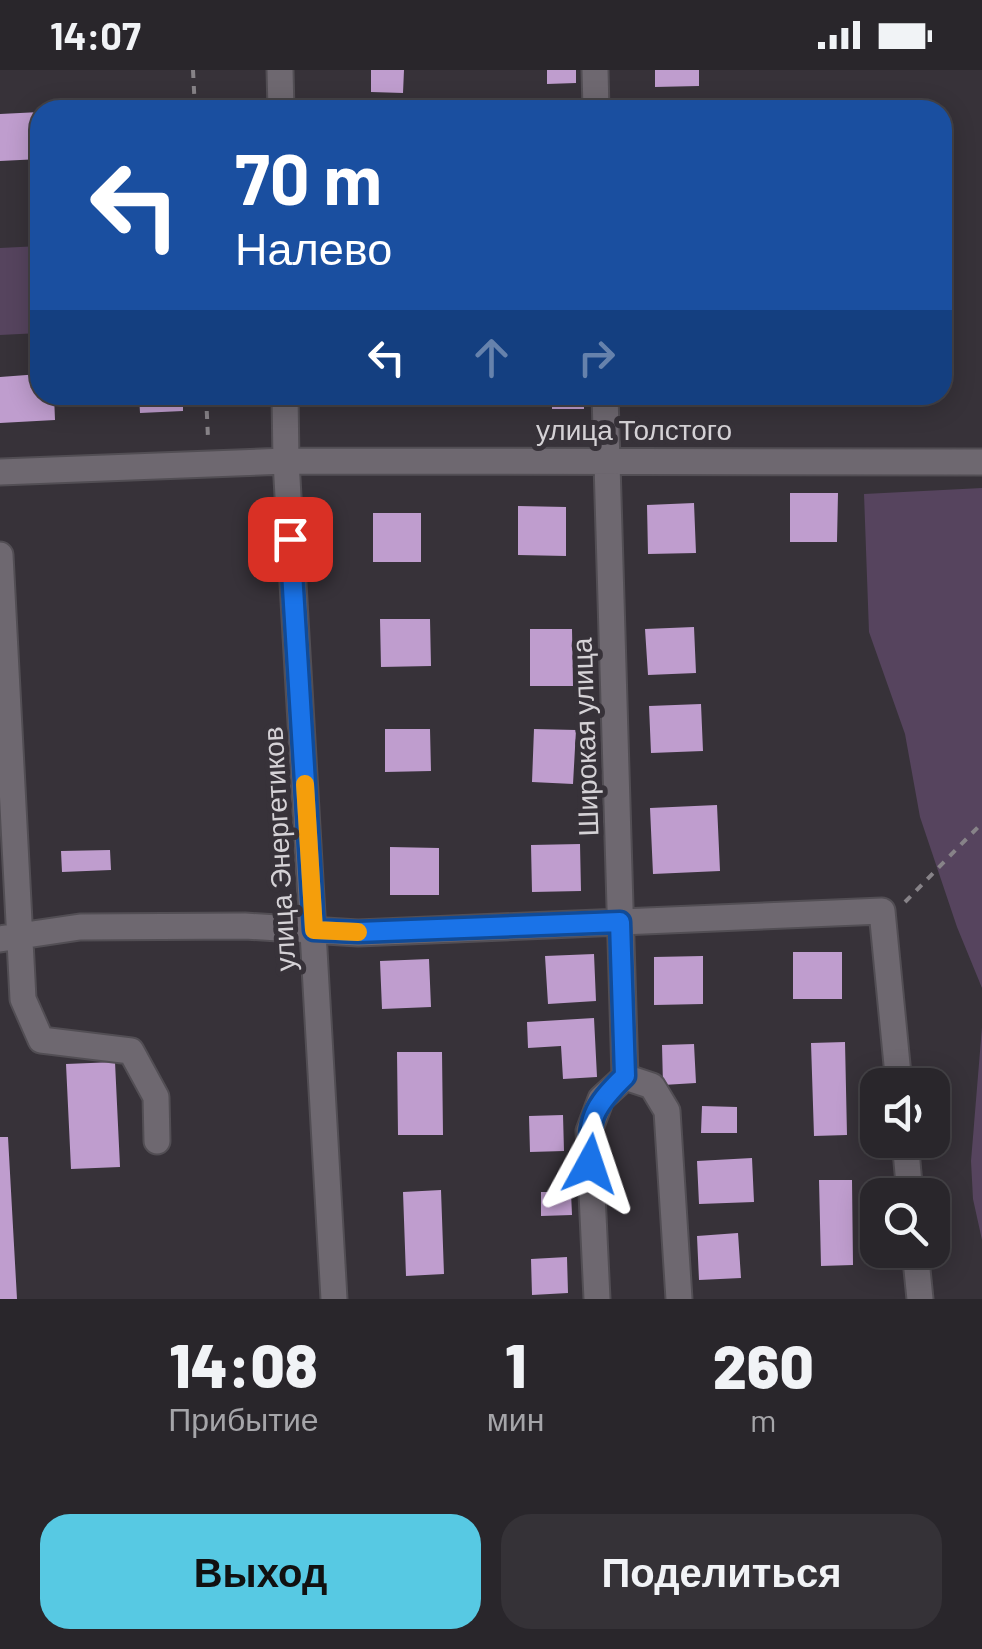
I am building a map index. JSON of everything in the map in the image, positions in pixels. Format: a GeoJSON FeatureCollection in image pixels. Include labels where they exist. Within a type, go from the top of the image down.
{"type":"FeatureCollection","features":[{"type":"Feature","properties":{"kind":"street"},"geometry":{"type":"LineString","coordinates":[[280,70],[281,100]]}},
{"type":"Feature","properties":{"kind":"street"},"geometry":{"type":"LineString","coordinates":[[595,70],[596,100]]}},
{"type":"Feature","properties":{"kind":"street","name":"улица Энергетиков"},"geometry":{"type":"LineString","coordinates":[[285,405],[334,1299]]}},
{"type":"Feature","properties":{"kind":"street","name":"Широкая улица"},"geometry":{"type":"LineString","coordinates":[[605,405],[625,1076]]}},
{"type":"Feature","properties":{"kind":"street","name":"улица Толстого"},"geometry":{"type":"LineString","coordinates":[[0,472],[286,461],[982,462]]}},
{"type":"Feature","properties":{"kind":"street"},"geometry":{"type":"LineString","coordinates":[[0,554],[10,937],[22,999],[41,1040],[131,1051],[156,1097],[157,1141]]}},
{"type":"Feature","properties":{"kind":"street"},"geometry":{"type":"LineString","coordinates":[[10,937],[80,926],[245,926],[358,932],[620,922],[883,918],[897,1068]]}},
{"type":"Feature","properties":{"kind":"street"},"geometry":{"type":"LineString","coordinates":[[597,1299],[588,1131],[601,1099],[625,1076],[652,1086],[667,1111],[678,1299]]}},
{"type":"Feature","properties":{"kind":"street"},"geometry":{"type":"LineString","coordinates":[[917,1268],[920,1299]]}},
{"type":"Feature","properties":{"kind":"path"},"geometry":{"type":"LineString","coordinates":[[193,70],[194,100]]}},
{"type":"Feature","properties":{"kind":"path"},"geometry":{"type":"LineString","coordinates":[[206,405],[209,463]]}},
{"type":"Feature","properties":{"kind":"path"},"geometry":{"type":"LineString","coordinates":[[883,918],[982,823]]}},
{"type":"Feature","properties":{"kind":"shaded area"},"geometry":{"type":"Polygon","coordinates":[[[30,246],[30,334],[0,335],[0,248],[30,246]]]}},
{"type":"Feature","properties":{"kind":"shaded area"},"geometry":{"type":"Polygon","coordinates":[[[982,488],[982,988],[920,817],[905,734],[869,632],[864,494],[982,488]]]}},
{"type":"Feature","properties":{"kind":"shaded area"},"geometry":{"type":"Polygon","coordinates":[[[982,1027],[982,1240],[973,1199],[971,1161],[982,1027]]]}},
{"type":"Feature","properties":{"kind":"building"},"geometry":{"type":"Polygon","coordinates":[[[371,70],[404,70],[403,93],[371,92],[371,70]]]}},
{"type":"Feature","properties":{"kind":"building"},"geometry":{"type":"Polygon","coordinates":[[[547,70],[576,70],[576,83],[547,84],[547,70]]]}},
{"type":"Feature","properties":{"kind":"building"},"geometry":{"type":"Polygon","coordinates":[[[655,70],[699,70],[699,86],[655,87],[655,70]]]}},
{"type":"Feature","properties":{"kind":"building"},"geometry":{"type":"Polygon","coordinates":[[[30,112],[30,160],[0,161],[0,114],[30,112]]]}},
{"type":"Feature","properties":{"kind":"building"},"geometry":{"type":"Polygon","coordinates":[[[30,375],[30,405],[54,405],[55,420],[0,423],[0,377],[30,375]]]}},
{"type":"Feature","properties":{"kind":"building"},"geometry":{"type":"Polygon","coordinates":[[[140,405],[183,405],[183,411],[140,413],[140,405]]]}},
{"type":"Feature","properties":{"kind":"building"},"geometry":{"type":"Polygon","coordinates":[[[552,405],[584,405],[584,409],[552,409],[552,405]]]}},
{"type":"Feature","properties":{"kind":"building"},"geometry":{"type":"Polygon","coordinates":[[[790,493],[838,493],[837,542],[790,542],[790,493]]]}},
{"type":"Feature","properties":{"kind":"building"},"geometry":{"type":"Polygon","coordinates":[[[694,503],[696,553],[648,554],[647,505],[694,503]]]}},
{"type":"Feature","properties":{"kind":"building"},"geometry":{"type":"Polygon","coordinates":[[[518,506],[566,507],[566,556],[518,555],[518,506]]]}},
{"type":"Feature","properties":{"kind":"building"},"geometry":{"type":"Polygon","coordinates":[[[373,513],[421,513],[421,562],[373,562],[373,513]]]}},
{"type":"Feature","properties":{"kind":"building"},"geometry":{"type":"Polygon","coordinates":[[[380,619],[430,619],[431,666],[381,667],[380,619]]]}},
{"type":"Feature","properties":{"kind":"building"},"geometry":{"type":"Polygon","coordinates":[[[694,627],[696,673],[648,675],[645,629],[694,627]]]}},
{"type":"Feature","properties":{"kind":"building"},"geometry":{"type":"Polygon","coordinates":[[[530,629],[572,629],[573,686],[530,686],[530,629]]]}},
{"type":"Feature","properties":{"kind":"building"},"geometry":{"type":"Polygon","coordinates":[[[701,704],[703,751],[651,753],[649,706],[701,704]]]}},
{"type":"Feature","properties":{"kind":"building"},"geometry":{"type":"Polygon","coordinates":[[[385,729],[430,729],[431,771],[385,772],[385,729]]]}},
{"type":"Feature","properties":{"kind":"building"},"geometry":{"type":"Polygon","coordinates":[[[534,729],[576,730],[573,784],[532,782],[534,729]]]}},
{"type":"Feature","properties":{"kind":"building"},"geometry":{"type":"Polygon","coordinates":[[[717,805],[720,871],[653,874],[650,808],[717,805]]]}},
{"type":"Feature","properties":{"kind":"building"},"geometry":{"type":"Polygon","coordinates":[[[580,844],[581,891],[532,892],[531,845],[580,844]]]}},
{"type":"Feature","properties":{"kind":"building"},"geometry":{"type":"Polygon","coordinates":[[[390,847],[439,848],[439,895],[390,895],[390,847]]]}},
{"type":"Feature","properties":{"kind":"building"},"geometry":{"type":"Polygon","coordinates":[[[110,850],[111,870],[62,872],[61,851],[110,850]]]}},
{"type":"Feature","properties":{"kind":"building"},"geometry":{"type":"Polygon","coordinates":[[[793,952],[842,952],[842,999],[793,999],[793,952]]]}},
{"type":"Feature","properties":{"kind":"building"},"geometry":{"type":"Polygon","coordinates":[[[594,954],[596,1001],[548,1004],[545,956],[594,954]]]}},
{"type":"Feature","properties":{"kind":"building"},"geometry":{"type":"Polygon","coordinates":[[[703,956],[703,1004],[654,1005],[654,957],[703,956]]]}},
{"type":"Feature","properties":{"kind":"building"},"geometry":{"type":"Polygon","coordinates":[[[429,959],[431,1007],[382,1009],[380,961],[429,959]]]}},
{"type":"Feature","properties":{"kind":"building"},"geometry":{"type":"Polygon","coordinates":[[[594,1018],[597,1077],[563,1079],[561,1046],[528,1048],[527,1022],[594,1018]]]}},
{"type":"Feature","properties":{"kind":"building"},"geometry":{"type":"Polygon","coordinates":[[[845,1042],[847,1135],[814,1136],[811,1043],[845,1042]]]}},
{"type":"Feature","properties":{"kind":"building"},"geometry":{"type":"Polygon","coordinates":[[[694,1044],[696,1083],[663,1085],[662,1045],[694,1044]]]}},
{"type":"Feature","properties":{"kind":"building"},"geometry":{"type":"Polygon","coordinates":[[[397,1052],[442,1052],[443,1135],[398,1135],[397,1052]]]}},
{"type":"Feature","properties":{"kind":"building"},"geometry":{"type":"Polygon","coordinates":[[[115,1062],[120,1167],[71,1169],[66,1064],[115,1062]]]}},
{"type":"Feature","properties":{"kind":"building"},"geometry":{"type":"Polygon","coordinates":[[[702,1106],[737,1107],[737,1133],[701,1133],[702,1106]]]}},
{"type":"Feature","properties":{"kind":"building"},"geometry":{"type":"Polygon","coordinates":[[[563,1115],[564,1151],[530,1152],[529,1116],[563,1115]]]}},
{"type":"Feature","properties":{"kind":"building"},"geometry":{"type":"Polygon","coordinates":[[[0,1137],[8,1137],[17,1299],[0,1299],[0,1137]]]}},
{"type":"Feature","properties":{"kind":"building"},"geometry":{"type":"Polygon","coordinates":[[[752,1158],[754,1202],[699,1204],[697,1161],[752,1158]]]}},
{"type":"Feature","properties":{"kind":"building"},"geometry":{"type":"Polygon","coordinates":[[[819,1180],[852,1180],[853,1265],[821,1266],[819,1180]]]}},
{"type":"Feature","properties":{"kind":"building"},"geometry":{"type":"Polygon","coordinates":[[[441,1190],[444,1274],[406,1276],[403,1192],[441,1190]]]}},
{"type":"Feature","properties":{"kind":"building"},"geometry":{"type":"Polygon","coordinates":[[[541,1192],[571,1192],[572,1215],[541,1216],[541,1192]]]}},
{"type":"Feature","properties":{"kind":"building"},"geometry":{"type":"Polygon","coordinates":[[[738,1233],[741,1278],[699,1280],[697,1236],[738,1233]]]}},
{"type":"Feature","properties":{"kind":"building"},"geometry":{"type":"Polygon","coordinates":[[[567,1257],[568,1293],[532,1295],[531,1259],[567,1257]]]}},
{"type":"Feature","properties":{"kind":"slow traffic"},"geometry":{"type":"LineString","coordinates":[[305,784],[314,930],[358,932]]}},
{"type":"Feature","properties":{"kind":"route"},"geometry":{"type":"LineString","coordinates":[[290,539],[314,930],[358,932],[620,922],[625,1076],[601,1099],[588,1131],[590,1164]]}}]}
